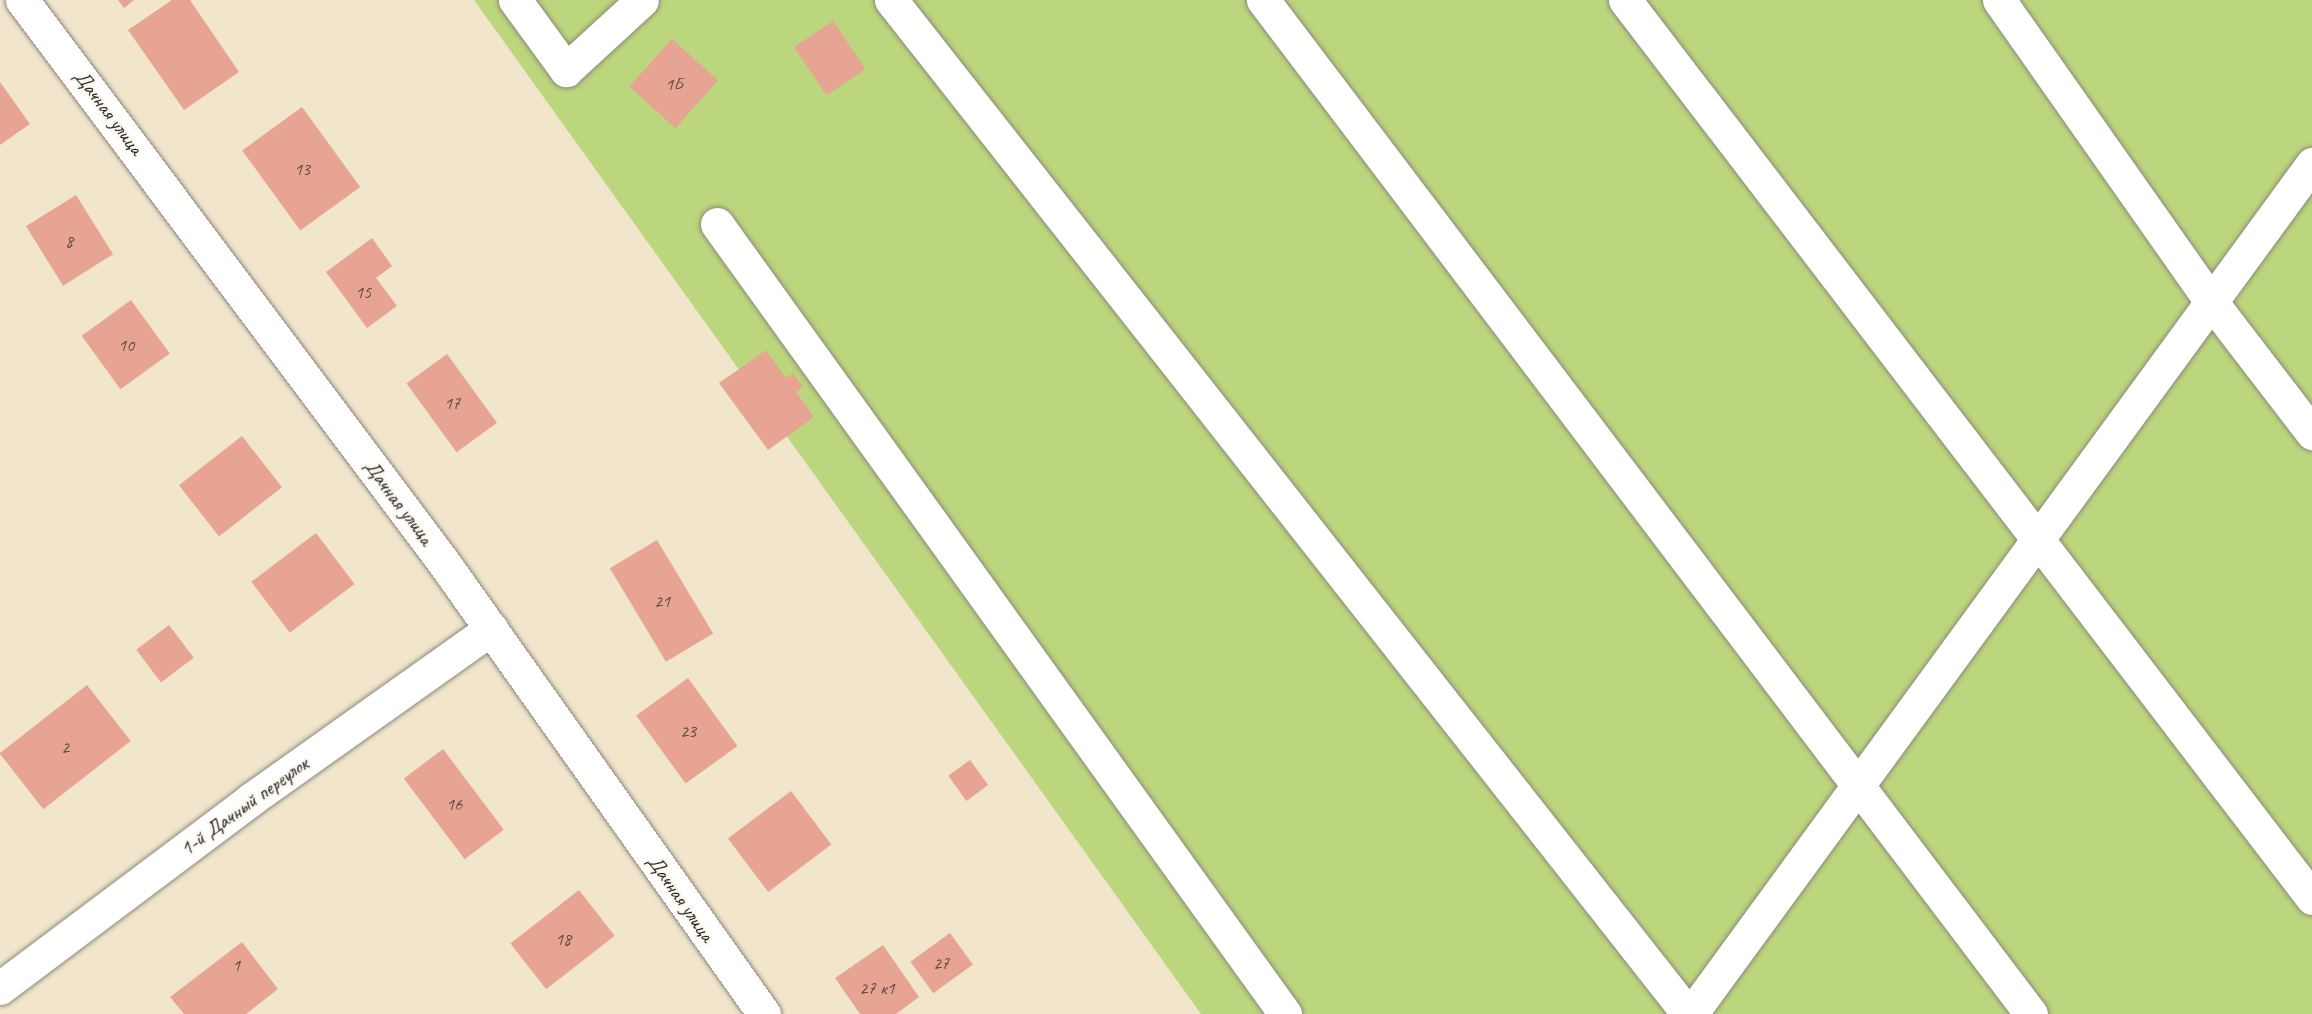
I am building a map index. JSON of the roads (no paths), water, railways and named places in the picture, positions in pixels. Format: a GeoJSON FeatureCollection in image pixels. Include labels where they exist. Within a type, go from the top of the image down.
{"type":"FeatureCollection","features":[{"type":"Feature","properties":{"kind":"street","name":"Дачная улица"},"geometry":{"type":"LineString","coordinates":[[22,0],[491,629],[764,1014]]}},
{"type":"Feature","properties":{"kind":"street"},"geometry":{"type":"LineString","coordinates":[[515,0],[566,70],[642,0]]}},
{"type":"Feature","properties":{"kind":"street"},"geometry":{"type":"LineString","coordinates":[[891,0],[1689,1014],[2210,300],[2312,164]]}},
{"type":"Feature","properties":{"kind":"street"},"geometry":{"type":"LineString","coordinates":[[1263,0],[2031,1014]]}},
{"type":"Feature","properties":{"kind":"street"},"geometry":{"type":"LineString","coordinates":[[1625,0],[2312,898]]}},
{"type":"Feature","properties":{"kind":"street"},"geometry":{"type":"LineString","coordinates":[[1999,0],[2210,300],[2312,433]]}},
{"type":"Feature","properties":{"kind":"street"},"geometry":{"type":"LineString","coordinates":[[717,224],[1285,1014]]}},
{"type":"Feature","properties":{"kind":"street","name":"1-й Дачный переулок"},"geometry":{"type":"LineString","coordinates":[[0,988],[250,800],[491,629]]}}]}
